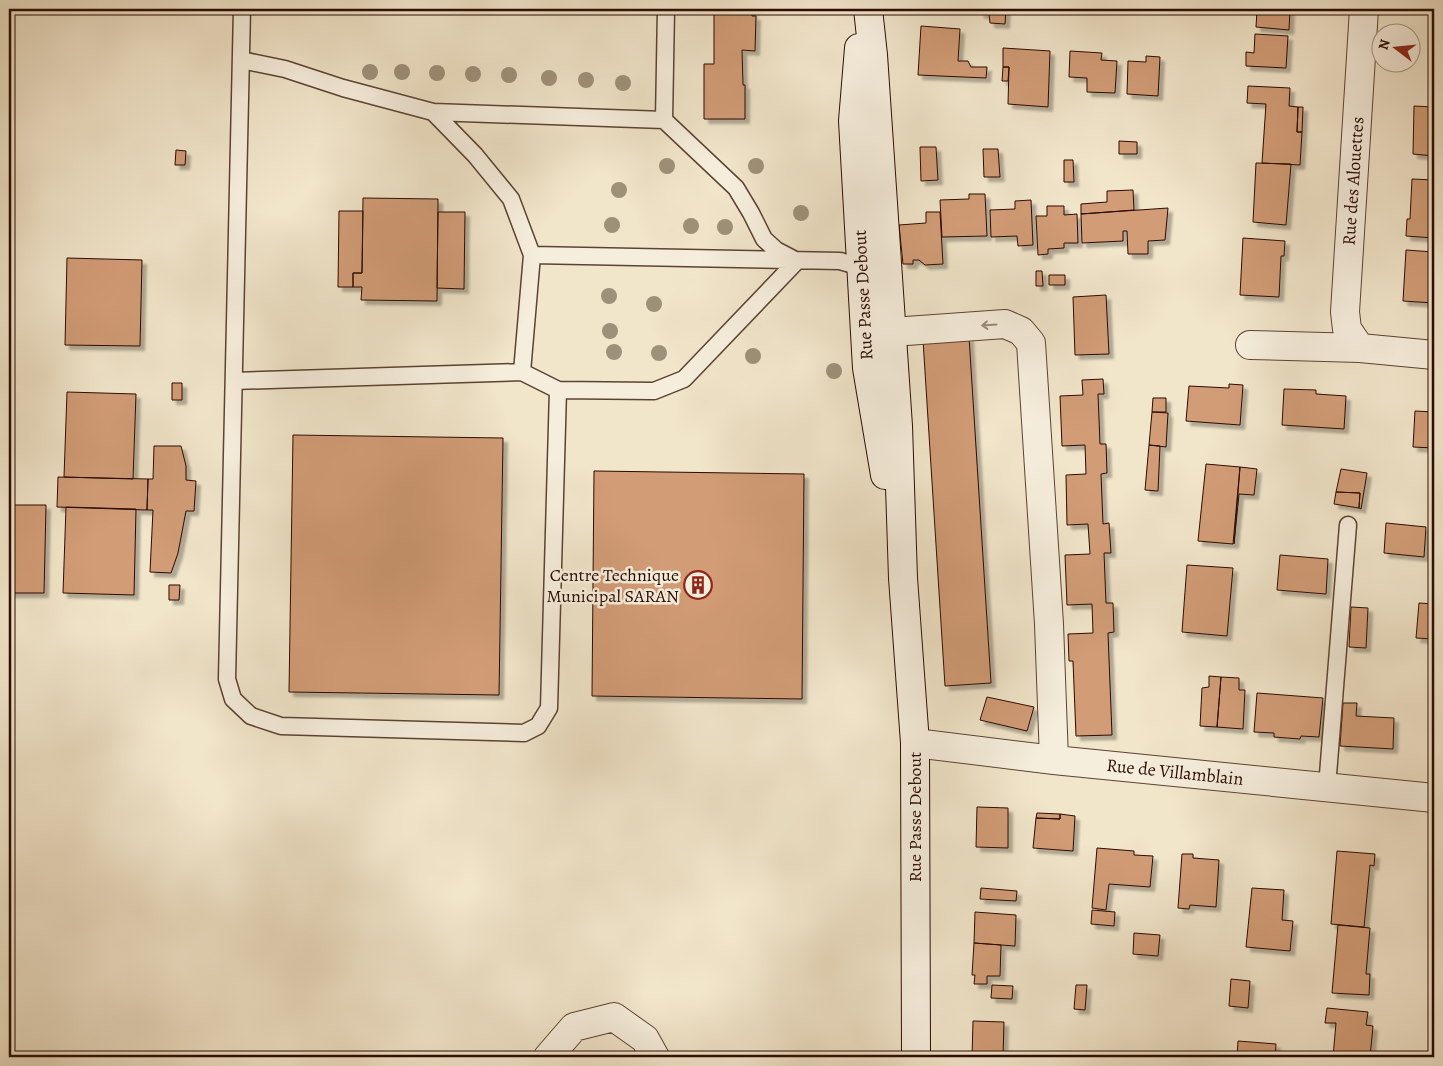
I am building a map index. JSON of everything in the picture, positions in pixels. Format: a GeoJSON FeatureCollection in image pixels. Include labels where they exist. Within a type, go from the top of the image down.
{"type":"FeatureCollection","features":[{"type":"Feature","properties":{"kind":"street","name":"Rue Passe Debout"},"geometry":{"type":"LineString","coordinates":[[861,9],[853,121],[854,258],[868,368],[903,578]]}},
{"type":"Feature","properties":{"kind":"street","name":"Rue Passe Debout"},"geometry":{"type":"LineString","coordinates":[[868,9],[873,55],[899,436],[903,578],[915,743],[916,1057]]}},
{"type":"Feature","properties":{"kind":"street","name":"Rue des Alouettes"},"geometry":{"type":"LineString","coordinates":[[1360,348],[1347,329],[1345,312],[1364,9]]}},
{"type":"Feature","properties":{"kind":"street"},"geometry":{"type":"LineString","coordinates":[[892,332],[1006,324],[1021,331],[1031,343],[1048,606],[1054,760]]}},
{"type":"Feature","properties":{"kind":"street"},"geometry":{"type":"LineString","coordinates":[[1250,345],[1360,348],[1434,355]]}},
{"type":"Feature","properties":{"kind":"street","name":"Rue de Villamblain"},"geometry":{"type":"LineString","coordinates":[[915,743],[1054,760],[1434,798]]}},
{"type":"Feature","properties":{"kind":"street"},"geometry":{"type":"LineString","coordinates":[[548,1057],[574,1027],[614,1017],[645,1039],[655,1057]]}},
{"type":"Feature","properties":{"kind":"lane"},"geometry":{"type":"LineString","coordinates":[[242,9],[227,679],[233,699],[251,716],[281,726],[524,733],[538,726],[549,708],[558,390]]}},
{"type":"Feature","properties":{"kind":"lane"},"geometry":{"type":"LineString","coordinates":[[664,120],[666,9]]}},
{"type":"Feature","properties":{"kind":"lane"},"geometry":{"type":"LineString","coordinates":[[241,60],[285,68],[343,88],[433,112],[664,120],[736,188],[764,239],[776,250],[797,261]]}},
{"type":"Feature","properties":{"kind":"lane"},"geometry":{"type":"LineString","coordinates":[[433,112],[475,155],[510,199],[532,255],[522,372]]}},
{"type":"Feature","properties":{"kind":"lane"},"geometry":{"type":"LineString","coordinates":[[854,258],[884,222]]}},
{"type":"Feature","properties":{"kind":"lane"},"geometry":{"type":"LineString","coordinates":[[532,255],[797,261],[854,258],[876,272],[883,360],[895,376]]}},
{"type":"Feature","properties":{"kind":"lane"},"geometry":{"type":"LineString","coordinates":[[234,381],[522,372],[558,390],[654,392],[684,379],[797,261]]}},
{"type":"Feature","properties":{"kind":"lane"},"geometry":{"type":"LineString","coordinates":[[1327,788],[1348,526]]}},
{"type":"Feature","properties":{"kind":"building"},"geometry":{"type":"Polygon","coordinates":[[[714,9],[752,9],[752,16],[756,16],[755,51],[742,50],[745,119],[704,119],[704,64],[714,64],[714,9]]]}},
{"type":"Feature","properties":{"kind":"building"},"geometry":{"type":"Polygon","coordinates":[[[980,9],[1006,9],[1005,24],[990,23],[989,14],[980,14],[980,9]]]}},
{"type":"Feature","properties":{"kind":"building"},"geometry":{"type":"Polygon","coordinates":[[[1250,9],[1290,9],[1289,30],[1256,27],[1257,10],[1250,9]]]}},
{"type":"Feature","properties":{"kind":"building"},"geometry":{"type":"Polygon","coordinates":[[[921,26],[960,29],[958,61],[968,61],[971,67],[987,67],[986,78],[918,75],[921,26]]]}},
{"type":"Feature","properties":{"kind":"building"},"geometry":{"type":"Polygon","coordinates":[[[1255,34],[1288,36],[1286,68],[1246,66],[1246,52],[1254,53],[1255,34]]]}},
{"type":"Feature","properties":{"kind":"building"},"geometry":{"type":"Polygon","coordinates":[[[1003,48],[1050,51],[1048,107],[1008,104],[1009,67],[1003,67],[1003,48]]]}},
{"type":"Feature","properties":{"kind":"building"},"geometry":{"type":"Polygon","coordinates":[[[1070,51],[1102,53],[1101,60],[1117,61],[1115,93],[1087,92],[1087,78],[1069,77],[1070,51]]]}},
{"type":"Feature","properties":{"kind":"building"},"geometry":{"type":"Polygon","coordinates":[[[1146,56],[1160,57],[1158,96],[1127,94],[1128,61],[1146,62],[1146,56]]]}},
{"type":"Feature","properties":{"kind":"building"},"geometry":{"type":"Polygon","coordinates":[[[1003,67],[1009,67],[1008,81],[1002,81],[1003,67]]]}},
{"type":"Feature","properties":{"kind":"building"},"geometry":{"type":"Polygon","coordinates":[[[1248,86],[1290,88],[1289,106],[1298,107],[1297,132],[1302,132],[1300,165],[1262,163],[1266,104],[1247,103],[1248,86]]]}},
{"type":"Feature","properties":{"kind":"building"},"geometry":{"type":"Polygon","coordinates":[[[1414,106],[1434,107],[1434,156],[1413,154],[1414,106]]]}},
{"type":"Feature","properties":{"kind":"building"},"geometry":{"type":"Polygon","coordinates":[[[1298,107],[1303,107],[1302,132],[1297,132],[1298,107]]]}},
{"type":"Feature","properties":{"kind":"building"},"geometry":{"type":"Polygon","coordinates":[[[1119,141],[1137,142],[1137,154],[1119,154],[1119,141]]]}},
{"type":"Feature","properties":{"kind":"building"},"geometry":{"type":"Polygon","coordinates":[[[920,147],[936,147],[938,180],[921,181],[920,147]]]}},
{"type":"Feature","properties":{"kind":"building"},"geometry":{"type":"Polygon","coordinates":[[[983,149],[998,149],[1000,177],[984,177],[983,149]]]}},
{"type":"Feature","properties":{"kind":"building"},"geometry":{"type":"Polygon","coordinates":[[[176,150],[186,151],[185,165],[175,165],[176,150]]]}},
{"type":"Feature","properties":{"kind":"building"},"geometry":{"type":"Polygon","coordinates":[[[1064,160],[1073,160],[1074,182],[1064,182],[1064,160]]]}},
{"type":"Feature","properties":{"kind":"building"},"geometry":{"type":"Polygon","coordinates":[[[1256,163],[1291,164],[1286,225],[1253,222],[1256,163]]]}},
{"type":"Feature","properties":{"kind":"building"},"geometry":{"type":"Polygon","coordinates":[[[1412,179],[1434,180],[1434,238],[1406,236],[1407,219],[1410,219],[1412,179]]]}},
{"type":"Feature","properties":{"kind":"building"},"geometry":{"type":"Polygon","coordinates":[[[1133,190],[1134,210],[1081,214],[1081,204],[1107,202],[1107,191],[1133,190]]]}},
{"type":"Feature","properties":{"kind":"building"},"geometry":{"type":"Polygon","coordinates":[[[969,194],[985,194],[987,236],[942,237],[940,200],[969,199],[969,194]]]}},
{"type":"Feature","properties":{"kind":"building"},"geometry":{"type":"Polygon","coordinates":[[[363,198],[438,199],[437,301],[361,300],[362,287],[353,287],[353,273],[362,273],[363,198]]]}},
{"type":"Feature","properties":{"kind":"building"},"geometry":{"type":"Polygon","coordinates":[[[1031,200],[1033,245],[1018,246],[1017,236],[991,237],[990,210],[1015,209],[1015,201],[1031,200]]]}},
{"type":"Feature","properties":{"kind":"building"},"geometry":{"type":"Polygon","coordinates":[[[1047,206],[1064,206],[1064,215],[1077,214],[1078,243],[1064,243],[1064,248],[1048,249],[1048,254],[1038,255],[1036,216],[1047,216],[1047,206]]]}},
{"type":"Feature","properties":{"kind":"building"},"geometry":{"type":"Polygon","coordinates":[[[1168,208],[1165,240],[1148,241],[1148,254],[1128,254],[1127,231],[1123,231],[1123,241],[1082,243],[1081,214],[1168,208]]]}},
{"type":"Feature","properties":{"kind":"building"},"geometry":{"type":"Polygon","coordinates":[[[339,211],[363,211],[362,273],[353,273],[353,287],[338,287],[339,211]]]}},
{"type":"Feature","properties":{"kind":"building"},"geometry":{"type":"Polygon","coordinates":[[[438,212],[465,212],[464,289],[437,288],[438,212]]]}},
{"type":"Feature","properties":{"kind":"building"},"geometry":{"type":"Polygon","coordinates":[[[926,212],[940,212],[943,264],[925,265],[919,260],[913,260],[913,264],[903,264],[899,225],[926,223],[926,212]]]}},
{"type":"Feature","properties":{"kind":"building"},"geometry":{"type":"Polygon","coordinates":[[[1243,238],[1285,241],[1284,256],[1281,256],[1279,297],[1240,295],[1243,238]]]}},
{"type":"Feature","properties":{"kind":"building"},"geometry":{"type":"Polygon","coordinates":[[[1406,250],[1434,252],[1434,303],[1403,301],[1406,250]]]}},
{"type":"Feature","properties":{"kind":"building"},"geometry":{"type":"Polygon","coordinates":[[[67,258],[142,260],[140,346],[65,345],[67,258]]]}},
{"type":"Feature","properties":{"kind":"building"},"geometry":{"type":"Polygon","coordinates":[[[1036,271],[1042,271],[1043,286],[1036,286],[1036,271]]]}},
{"type":"Feature","properties":{"kind":"building"},"geometry":{"type":"Polygon","coordinates":[[[1049,275],[1065,275],[1065,285],[1049,285],[1049,275]]]}},
{"type":"Feature","properties":{"kind":"building"},"geometry":{"type":"Polygon","coordinates":[[[1106,295],[1109,354],[1075,355],[1073,297],[1106,295]]]}},
{"type":"Feature","properties":{"kind":"building"},"geometry":{"type":"Polygon","coordinates":[[[969,337],[991,683],[945,686],[923,340],[969,337]]]}},
{"type":"Feature","properties":{"kind":"building"},"geometry":{"type":"Polygon","coordinates":[[[1103,379],[1104,394],[1098,394],[1100,444],[1106,444],[1107,473],[1101,474],[1103,524],[1109,523],[1111,553],[1104,553],[1106,603],[1113,603],[1114,632],[1108,633],[1112,735],[1076,736],[1073,661],[1069,661],[1068,634],[1093,633],[1092,604],[1067,605],[1065,555],[1090,554],[1088,524],[1067,525],[1066,475],[1086,474],[1085,445],[1062,446],[1060,396],[1083,395],[1082,380],[1103,379]]]}},
{"type":"Feature","properties":{"kind":"building"},"geometry":{"type":"Polygon","coordinates":[[[172,383],[182,383],[182,400],[172,400],[172,383]]]}},
{"type":"Feature","properties":{"kind":"building"},"geometry":{"type":"Polygon","coordinates":[[[1229,384],[1243,385],[1240,425],[1186,421],[1189,386],[1229,388],[1229,384]]]}},
{"type":"Feature","properties":{"kind":"building"},"geometry":{"type":"Polygon","coordinates":[[[1284,389],[1316,390],[1316,394],[1346,396],[1344,429],[1282,425],[1284,389]]]}},
{"type":"Feature","properties":{"kind":"building"},"geometry":{"type":"Polygon","coordinates":[[[67,392],[136,394],[133,479],[64,477],[67,392]]]}},
{"type":"Feature","properties":{"kind":"building"},"geometry":{"type":"Polygon","coordinates":[[[1153,398],[1166,398],[1166,412],[1152,412],[1153,398]]]}},
{"type":"Feature","properties":{"kind":"building"},"geometry":{"type":"Polygon","coordinates":[[[1415,411],[1434,412],[1434,448],[1413,447],[1415,411]]]}},
{"type":"Feature","properties":{"kind":"building"},"geometry":{"type":"Polygon","coordinates":[[[1152,412],[1168,413],[1166,447],[1149,445],[1152,412]]]}},
{"type":"Feature","properties":{"kind":"building"},"geometry":{"type":"Polygon","coordinates":[[[293,435],[503,438],[499,695],[289,692],[293,435]]]}},
{"type":"Feature","properties":{"kind":"building"},"geometry":{"type":"Polygon","coordinates":[[[1149,445],[1160,446],[1158,491],[1145,490],[1149,445]]]}},
{"type":"Feature","properties":{"kind":"building"},"geometry":{"type":"Polygon","coordinates":[[[154,446],[181,446],[186,466],[186,480],[196,481],[194,511],[186,511],[178,553],[171,573],[150,572],[153,510],[147,510],[148,479],[153,479],[154,446]]]}},
{"type":"Feature","properties":{"kind":"building"},"geometry":{"type":"Polygon","coordinates":[[[1206,464],[1240,467],[1233,544],[1198,541],[1206,464]]]}},
{"type":"Feature","properties":{"kind":"building"},"geometry":{"type":"Polygon","coordinates":[[[1240,467],[1257,469],[1254,495],[1239,494],[1234,544],[1240,467]]]}},
{"type":"Feature","properties":{"kind":"building"},"geometry":{"type":"Polygon","coordinates":[[[1341,469],[1367,473],[1361,509],[1359,508],[1360,493],[1336,492],[1341,469]]]}},
{"type":"Feature","properties":{"kind":"building","name":"Centre Technique Municipal SARAN"},"geometry":{"type":"Polygon","coordinates":[[[594,471],[804,474],[802,699],[592,696],[594,471]]]}},
{"type":"Feature","properties":{"kind":"building"},"geometry":{"type":"Polygon","coordinates":[[[58,477],[148,479],[147,510],[57,507],[58,477]]]}},
{"type":"Feature","properties":{"kind":"building"},"geometry":{"type":"Polygon","coordinates":[[[1336,492],[1360,493],[1359,508],[1334,504],[1336,492]]]}},
{"type":"Feature","properties":{"kind":"building"},"geometry":{"type":"Polygon","coordinates":[[[9,505],[46,505],[44,593],[9,593],[9,505]]]}},
{"type":"Feature","properties":{"kind":"building"},"geometry":{"type":"Polygon","coordinates":[[[66,507],[136,509],[134,595],[63,593],[66,507]]]}},
{"type":"Feature","properties":{"kind":"building"},"geometry":{"type":"Polygon","coordinates":[[[1386,523],[1426,527],[1424,557],[1384,553],[1386,523]]]}},
{"type":"Feature","properties":{"kind":"building"},"geometry":{"type":"Polygon","coordinates":[[[1280,555],[1328,559],[1326,594],[1277,590],[1280,555]]]}},
{"type":"Feature","properties":{"kind":"building"},"geometry":{"type":"Polygon","coordinates":[[[1187,565],[1233,568],[1227,636],[1182,632],[1187,565]]]}},
{"type":"Feature","properties":{"kind":"building"},"geometry":{"type":"Polygon","coordinates":[[[169,585],[180,585],[179,600],[169,600],[169,585]]]}},
{"type":"Feature","properties":{"kind":"building"},"geometry":{"type":"Polygon","coordinates":[[[1419,603],[1434,604],[1434,639],[1416,638],[1419,603]]]}},
{"type":"Feature","properties":{"kind":"building"},"geometry":{"type":"Polygon","coordinates":[[[1351,607],[1368,608],[1366,648],[1349,647],[1351,607]]]}},
{"type":"Feature","properties":{"kind":"building"},"geometry":{"type":"Polygon","coordinates":[[[1434,664],[1434,699],[1429,699],[1431,667],[1434,664]]]}},
{"type":"Feature","properties":{"kind":"building"},"geometry":{"type":"Polygon","coordinates":[[[1209,676],[1221,677],[1217,727],[1200,726],[1202,688],[1209,687],[1209,676]]]}},
{"type":"Feature","properties":{"kind":"building"},"geometry":{"type":"Polygon","coordinates":[[[1221,677],[1239,678],[1239,690],[1245,690],[1243,729],[1217,727],[1221,677]]]}},
{"type":"Feature","properties":{"kind":"building"},"geometry":{"type":"Polygon","coordinates":[[[1257,693],[1323,698],[1319,737],[1301,736],[1300,739],[1274,737],[1274,733],[1254,732],[1257,693]]]}},
{"type":"Feature","properties":{"kind":"building"},"geometry":{"type":"Polygon","coordinates":[[[987,697],[1034,707],[1027,731],[980,720],[987,697]]]}},
{"type":"Feature","properties":{"kind":"building"},"geometry":{"type":"Polygon","coordinates":[[[1343,703],[1357,703],[1356,716],[1394,718],[1393,749],[1340,746],[1343,703]]]}},
{"type":"Feature","properties":{"kind":"building"},"geometry":{"type":"Polygon","coordinates":[[[977,807],[1008,808],[1008,848],[976,847],[977,807]]]}},
{"type":"Feature","properties":{"kind":"building"},"geometry":{"type":"Polygon","coordinates":[[[1037,813],[1060,814],[1060,819],[1036,818],[1037,813]]]}},
{"type":"Feature","properties":{"kind":"building"},"geometry":{"type":"Polygon","coordinates":[[[1060,814],[1075,816],[1073,851],[1033,848],[1036,818],[1060,819],[1060,814]]]}},
{"type":"Feature","properties":{"kind":"building"},"geometry":{"type":"Polygon","coordinates":[[[1097,848],[1134,851],[1134,855],[1153,856],[1150,887],[1109,884],[1106,910],[1092,908],[1097,848]]]}},
{"type":"Feature","properties":{"kind":"building"},"geometry":{"type":"Polygon","coordinates":[[[1337,851],[1375,854],[1374,866],[1370,865],[1364,927],[1331,924],[1337,851]]]}},
{"type":"Feature","properties":{"kind":"building"},"geometry":{"type":"Polygon","coordinates":[[[1182,854],[1193,854],[1193,858],[1219,860],[1216,907],[1190,905],[1189,909],[1178,908],[1182,854]]]}},
{"type":"Feature","properties":{"kind":"building"},"geometry":{"type":"Polygon","coordinates":[[[981,888],[1017,891],[1016,901],[980,899],[981,888]]]}},
{"type":"Feature","properties":{"kind":"building"},"geometry":{"type":"Polygon","coordinates":[[[1252,888],[1284,890],[1282,920],[1293,921],[1290,951],[1246,947],[1252,888]]]}},
{"type":"Feature","properties":{"kind":"building"},"geometry":{"type":"Polygon","coordinates":[[[1092,910],[1115,912],[1114,926],[1091,924],[1092,910]]]}},
{"type":"Feature","properties":{"kind":"building"},"geometry":{"type":"Polygon","coordinates":[[[975,912],[1016,915],[1015,946],[974,943],[975,912]]]}},
{"type":"Feature","properties":{"kind":"building"},"geometry":{"type":"Polygon","coordinates":[[[1338,925],[1370,928],[1366,974],[1370,974],[1369,995],[1332,993],[1338,925]]]}},
{"type":"Feature","properties":{"kind":"building"},"geometry":{"type":"Polygon","coordinates":[[[1134,933],[1160,935],[1158,956],[1133,954],[1134,933]]]}},
{"type":"Feature","properties":{"kind":"building"},"geometry":{"type":"Polygon","coordinates":[[[974,943],[1001,945],[1000,976],[987,976],[987,984],[974,984],[975,975],[972,975],[974,943]]]}},
{"type":"Feature","properties":{"kind":"building"},"geometry":{"type":"Polygon","coordinates":[[[1231,979],[1250,981],[1248,1008],[1229,1006],[1231,979]]]}},
{"type":"Feature","properties":{"kind":"building"},"geometry":{"type":"Polygon","coordinates":[[[992,985],[1013,986],[1012,999],[991,998],[992,985]]]}},
{"type":"Feature","properties":{"kind":"building"},"geometry":{"type":"Polygon","coordinates":[[[1076,985],[1087,985],[1085,1010],[1074,1009],[1076,985]]]}},
{"type":"Feature","properties":{"kind":"building"},"geometry":{"type":"Polygon","coordinates":[[[1327,1008],[1368,1012],[1366,1025],[1373,1026],[1370,1057],[1333,1057],[1336,1023],[1325,1023],[1327,1008]]]}},
{"type":"Feature","properties":{"kind":"building"},"geometry":{"type":"Polygon","coordinates":[[[973,1021],[1004,1022],[1003,1057],[972,1057],[973,1021]]]}},
{"type":"Feature","properties":{"kind":"building"},"geometry":{"type":"Polygon","coordinates":[[[1238,1041],[1276,1044],[1275,1057],[1237,1057],[1238,1041]]]}},
{"type":"Feature","properties":{"kind":"place","name":"Centre Technique Municipal SARAN"},"geometry":{"type":"Point","coordinates":[698,585]}}]}
